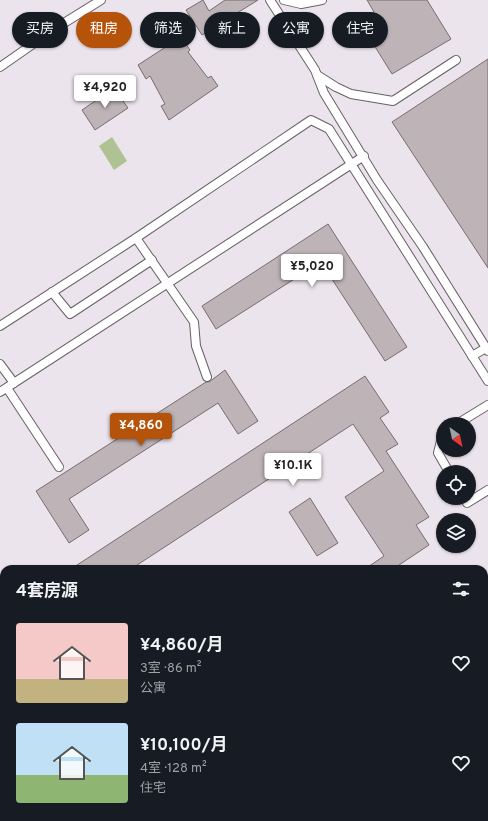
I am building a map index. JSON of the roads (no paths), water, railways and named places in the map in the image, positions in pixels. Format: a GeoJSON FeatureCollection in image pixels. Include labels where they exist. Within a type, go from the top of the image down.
{"type":"FeatureCollection","features":[{"type":"Feature","properties":{"kind":"lane"},"geometry":{"type":"LineString","coordinates":[[0,67],[56,28],[101,0]]}},
{"type":"Feature","properties":{"kind":"lane"},"geometry":{"type":"LineString","coordinates":[[270,0],[317,75],[324,93],[487,350],[472,356]]}},
{"type":"Feature","properties":{"kind":"lane"},"geometry":{"type":"LineString","coordinates":[[284,0],[302,4],[322,0]]}},
{"type":"Feature","properties":{"kind":"lane"},"geometry":{"type":"LineString","coordinates":[[317,75],[336,88],[351,94],[393,101],[456,60]]}},
{"type":"Feature","properties":{"kind":"lane"},"geometry":{"type":"LineString","coordinates":[[0,326],[136,238],[311,120],[329,129],[488,381]]}},
{"type":"Feature","properties":{"kind":"lane"},"geometry":{"type":"LineString","coordinates":[[7,388],[364,156]]}},
{"type":"Feature","properties":{"kind":"lane"},"geometry":{"type":"LineString","coordinates":[[136,238],[194,322],[196,346],[207,378]]}},
{"type":"Feature","properties":{"kind":"lane"},"geometry":{"type":"LineString","coordinates":[[52,292],[70,314],[152,260]]}},
{"type":"Feature","properties":{"kind":"lane"},"geometry":{"type":"LineString","coordinates":[[0,364],[7,388],[59,467]]}},
{"type":"Feature","properties":{"kind":"lane"},"geometry":{"type":"LineString","coordinates":[[468,417],[488,405]]}},
{"type":"Feature","properties":{"kind":"lane"},"geometry":{"type":"LineString","coordinates":[[476,497],[488,490]]}}]}
